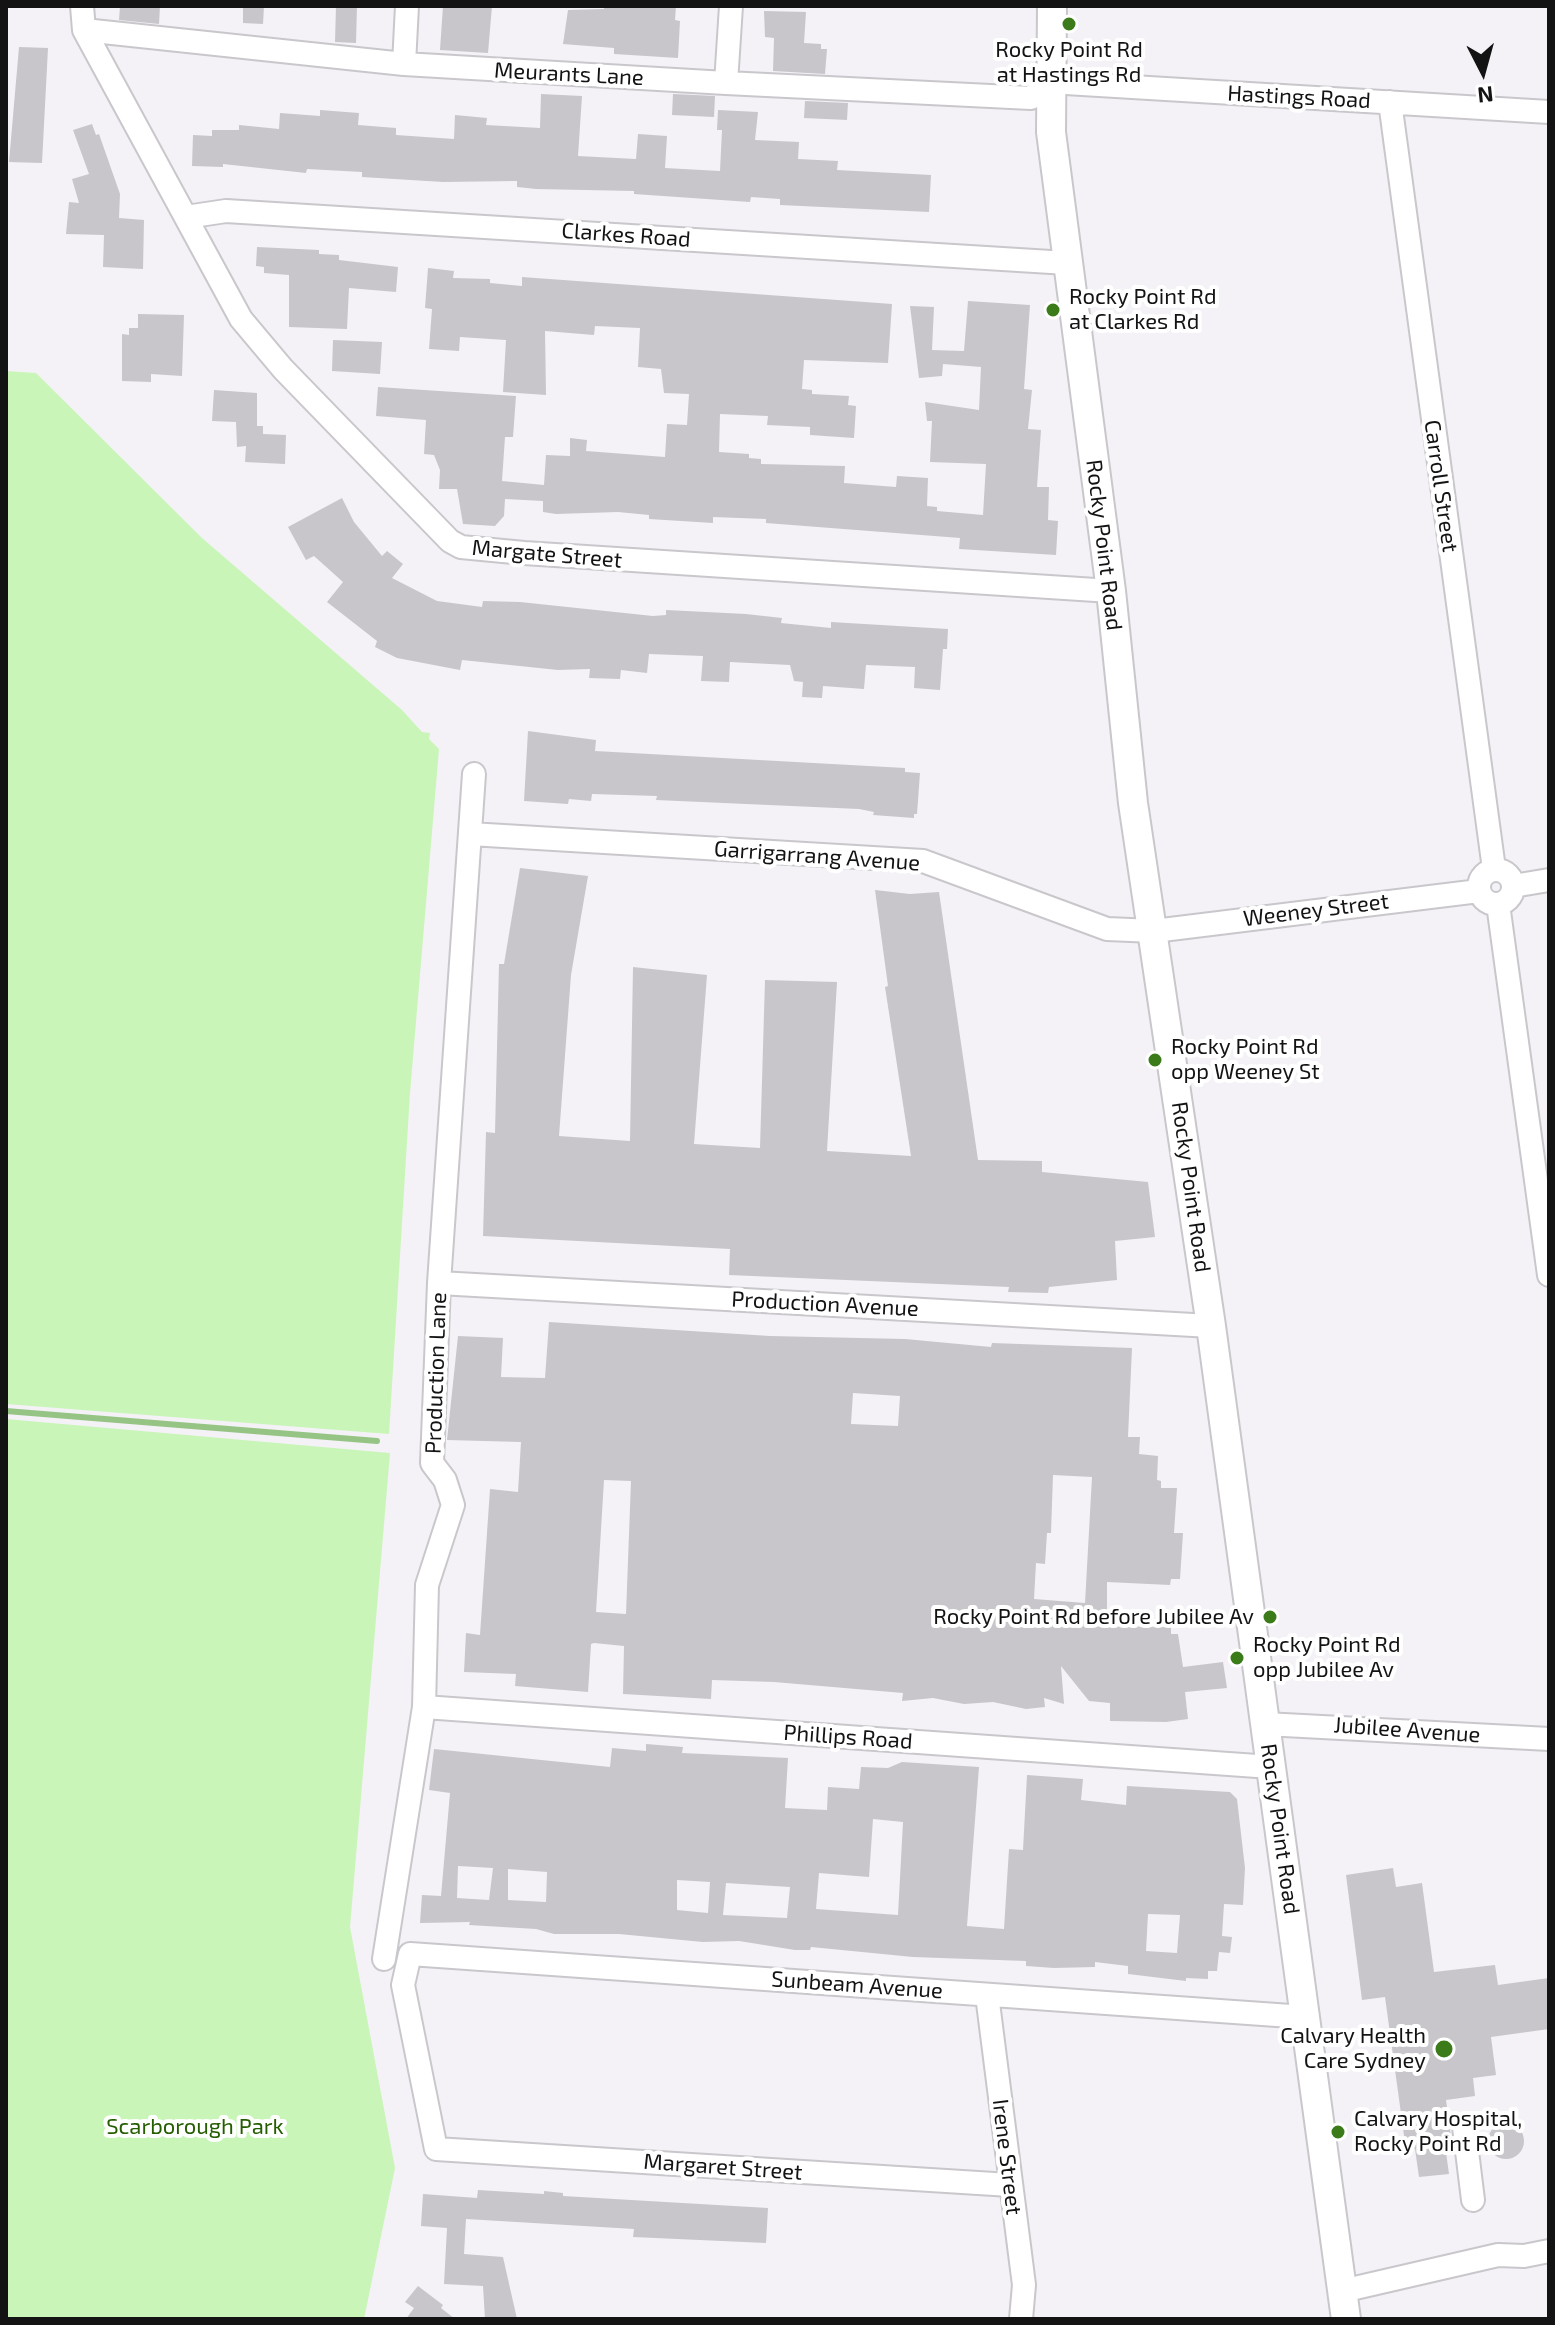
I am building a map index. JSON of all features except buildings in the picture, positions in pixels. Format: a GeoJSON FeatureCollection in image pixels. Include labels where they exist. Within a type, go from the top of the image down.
{"type":"FeatureCollection","features":[{"type":"Feature","properties":{"kind":"main road","name":"Rocky Point Road"},"geometry":{"type":"LineString","coordinates":[[1052,6],[1051,132],[1111,591],[1133,803],[1211,1326],[1346,2319]]}},
{"type":"Feature","properties":{"kind":"street","name":"Margate Street"},"geometry":{"type":"LineString","coordinates":[[82,6],[84,30],[241,319],[437,532],[461,547],[933,582],[1111,591]]}},
{"type":"Feature","properties":{"kind":"street"},"geometry":{"type":"LineString","coordinates":[[404,64],[407,6]]}},
{"type":"Feature","properties":{"kind":"street"},"geometry":{"type":"LineString","coordinates":[[726,83],[731,6]]}},
{"type":"Feature","properties":{"kind":"street","name":"Meurants Lane"},"geometry":{"type":"LineString","coordinates":[[84,30],[404,64],[726,83],[1031,98],[1049,82]]}},
{"type":"Feature","properties":{"kind":"street","name":"Hastings Road"},"geometry":{"type":"LineString","coordinates":[[1049,82],[1549,112]]}},
{"type":"Feature","properties":{"kind":"street","name":"Carroll Street"},"geometry":{"type":"LineString","coordinates":[[1390,102],[1494,869]]}},
{"type":"Feature","properties":{"kind":"street","name":"Clarkes Road"},"geometry":{"type":"LineString","coordinates":[[186,217],[226,211],[1067,263]]}},
{"type":"Feature","properties":{"kind":"street","name":"Production Lane"},"geometry":{"type":"LineString","coordinates":[[384,1959],[424,1707],[427,1585],[453,1505],[445,1480],[432,1463],[439,1283],[474,774]]}},
{"type":"Feature","properties":{"kind":"street","name":"Garrigarrang Avenue"},"geometry":{"type":"LineString","coordinates":[[470,834],[923,861],[1107,929],[1154,931]]}},
{"type":"Feature","properties":{"kind":"street"},"geometry":{"type":"LineString","coordinates":[[1494,869],[1507,873],[1513,886],[1509,898],[1498,904],[1486,901],[1479,891],[1481,877],[1494,869]]}},
{"type":"Feature","properties":{"kind":"street"},"geometry":{"type":"LineString","coordinates":[[1513,886],[1549,880]]}},
{"type":"Feature","properties":{"kind":"street","name":"Weeney Street"},"geometry":{"type":"LineString","coordinates":[[1154,931],[1479,891]]}},
{"type":"Feature","properties":{"kind":"street"},"geometry":{"type":"LineString","coordinates":[[1498,904],[1549,1275]]}},
{"type":"Feature","properties":{"kind":"street","name":"Production Avenue"},"geometry":{"type":"LineString","coordinates":[[439,1283],[1211,1326]]}},
{"type":"Feature","properties":{"kind":"street","name":"Phillips Road"},"geometry":{"type":"LineString","coordinates":[[424,1707],[1271,1767]]}},
{"type":"Feature","properties":{"kind":"street","name":"Jubilee Avenue"},"geometry":{"type":"LineString","coordinates":[[1265,1724],[1549,1739]]}},
{"type":"Feature","properties":{"kind":"street","name":"Sunbeam Avenue"},"geometry":{"type":"LineString","coordinates":[[436,2149],[403,1985],[410,1954],[1305,2017]]}},
{"type":"Feature","properties":{"kind":"street","name":"Irene Street"},"geometry":{"type":"LineString","coordinates":[[987,1995],[1024,2285],[1021,2319]]}},
{"type":"Feature","properties":{"kind":"street"},"geometry":{"type":"LineString","coordinates":[[1464,2127],[1473,2200]]}},
{"type":"Feature","properties":{"kind":"street","name":"Margaret Street"},"geometry":{"type":"LineString","coordinates":[[436,2149],[1010,2185]]}},
{"type":"Feature","properties":{"kind":"street"},"geometry":{"type":"LineString","coordinates":[[1342,2291],[1498,2255],[1524,2256],[1549,2251]]}},
{"type":"Feature","properties":{"kind":"green space"},"geometry":{"type":"Polygon","coordinates":[[[6,371],[36,373],[202,538],[402,710],[422,732],[430,733],[429,739],[439,749],[410,1093],[389,1434],[6,1404],[6,371]]]}},
{"type":"Feature","properties":{"kind":"green space","name":"Scarborough Park"},"geometry":{"type":"Polygon","coordinates":[[[6,1419],[390,1453],[350,1927],[395,2168],[364,2319],[6,2319],[6,1419]]]}},
{"type":"Feature","properties":{"kind":"waterway"},"geometry":{"type":"LineString","coordinates":[[6,1411],[377,1441]]}},
{"type":"Feature","properties":{"kind":"place","name":"Rocky Point Rd at Hastings Rd"},"geometry":{"type":"Point","coordinates":[1069,24]}},
{"type":"Feature","properties":{"kind":"place","name":"Rocky Point Rd at Clarkes Rd"},"geometry":{"type":"Point","coordinates":[1053,310]}},
{"type":"Feature","properties":{"kind":"place","name":"Rocky Point Rd opp Weeney St"},"geometry":{"type":"Point","coordinates":[1155,1060]}},
{"type":"Feature","properties":{"kind":"place","name":"Rocky Point Rd before Jubilee Av"},"geometry":{"type":"Point","coordinates":[1270,1617]}},
{"type":"Feature","properties":{"kind":"place","name":"Rocky Point Rd opp Jubilee Av"},"geometry":{"type":"Point","coordinates":[1237,1658]}},
{"type":"Feature","properties":{"kind":"place","name":"Calvary Health Care Sydney"},"geometry":{"type":"Point","coordinates":[1444,2049]}},
{"type":"Feature","properties":{"kind":"place","name":"Calvary Hospital, Rocky Point Rd"},"geometry":{"type":"Point","coordinates":[1338,2132]}}]}
